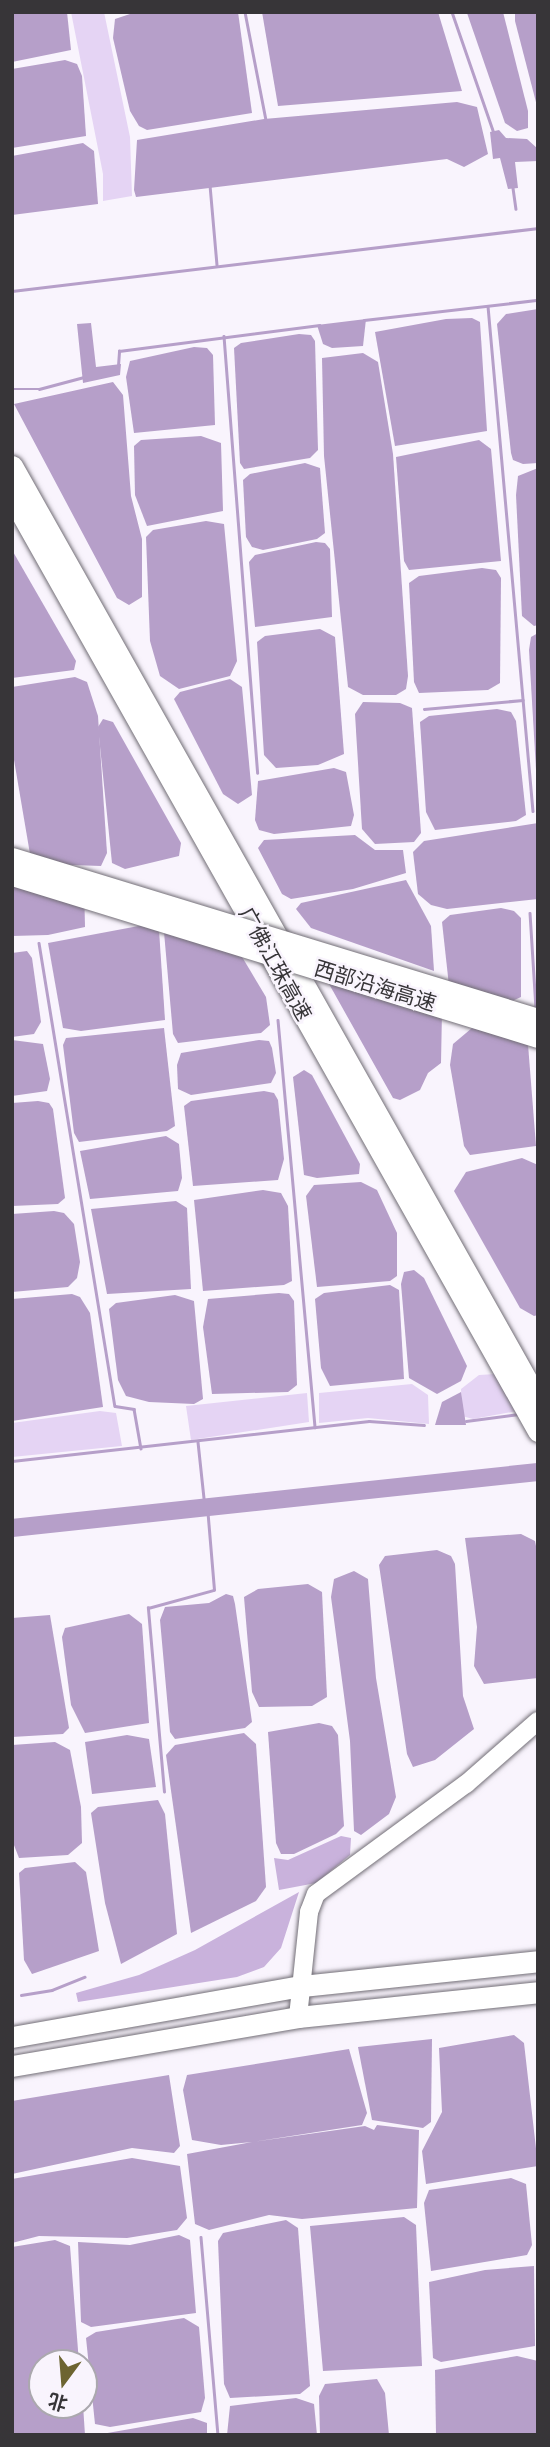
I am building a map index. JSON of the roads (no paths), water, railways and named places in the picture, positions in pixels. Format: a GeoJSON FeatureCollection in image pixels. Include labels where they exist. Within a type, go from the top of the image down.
{"type":"FeatureCollection","features":[{"type":"Feature","properties":{"kind":"highway","name":"广佛江珠高速"},"geometry":{"type":"LineString","coordinates":[[12,466],[491,1332],[538,1431]]}},
{"type":"Feature","properties":{"kind":"highway","name":"广佛江珠高速"},"geometry":{"type":"LineString","coordinates":[[12,497],[491,1332],[538,1399]]}},
{"type":"Feature","properties":{"kind":"highway","name":"西部沿海高速"},"geometry":{"type":"LineString","coordinates":[[12,858],[538,1019]]}},
{"type":"Feature","properties":{"kind":"highway","name":"西部沿海高速"},"geometry":{"type":"LineString","coordinates":[[12,875],[538,1037]]}},
{"type":"Feature","properties":{"kind":"highway"},"geometry":{"type":"LineString","coordinates":[[12,2037],[302,1986],[538,1961]]}},
{"type":"Feature","properties":{"kind":"highway"},"geometry":{"type":"LineString","coordinates":[[12,2066],[298,2017],[538,1992]]}},
{"type":"Feature","properties":{"kind":"main road"},"geometry":{"type":"LineString","coordinates":[[298,2017],[309,1912],[316,1894],[466,1784],[538,1721]]}},
{"type":"Feature","properties":{"kind":"waterway"},"geometry":{"type":"LineString","coordinates":[[245,12],[266,120]]}},
{"type":"Feature","properties":{"kind":"waterway"},"geometry":{"type":"LineString","coordinates":[[452,12],[494,133]]}},
{"type":"Feature","properties":{"kind":"waterway"},"geometry":{"type":"LineString","coordinates":[[210,185],[217,265]]}},
{"type":"Feature","properties":{"kind":"waterway"},"geometry":{"type":"LineString","coordinates":[[513,188],[516,209]]}},
{"type":"Feature","properties":{"kind":"waterway"},"geometry":{"type":"LineString","coordinates":[[12,291],[538,228]]}},
{"type":"Feature","properties":{"kind":"waterway"},"geometry":{"type":"LineString","coordinates":[[364,320],[538,300]]}},
{"type":"Feature","properties":{"kind":"waterway"},"geometry":{"type":"LineString","coordinates":[[488,306],[533,811]]}},
{"type":"Feature","properties":{"kind":"waterway"},"geometry":{"type":"LineString","coordinates":[[118,366],[119,351],[319,325]]}},
{"type":"Feature","properties":{"kind":"waterway"},"geometry":{"type":"LineString","coordinates":[[224,336],[258,773]]}},
{"type":"Feature","properties":{"kind":"waterway"},"geometry":{"type":"LineString","coordinates":[[12,389],[39,389],[84,377]]}},
{"type":"Feature","properties":{"kind":"waterway"},"geometry":{"type":"LineString","coordinates":[[424,709],[523,700]]}},
{"type":"Feature","properties":{"kind":"waterway"},"geometry":{"type":"LineString","coordinates":[[530,913],[536,1009]]}},
{"type":"Feature","properties":{"kind":"waterway"},"geometry":{"type":"LineString","coordinates":[[39,943],[115,1406],[134,1409],[141,1448]]}},
{"type":"Feature","properties":{"kind":"waterway"},"geometry":{"type":"LineString","coordinates":[[278,1020],[315,1427]]}},
{"type":"Feature","properties":{"kind":"waterway"},"geometry":{"type":"LineString","coordinates":[[466,1421],[519,1414]]}},
{"type":"Feature","properties":{"kind":"waterway"},"geometry":{"type":"LineString","coordinates":[[12,1461],[369,1421],[424,1425]]}},
{"type":"Feature","properties":{"kind":"waterway"},"geometry":{"type":"LineString","coordinates":[[198,1442],[205,1508]]}},
{"type":"Feature","properties":{"kind":"waterway"},"geometry":{"type":"LineString","coordinates":[[12,1528],[538,1472]]}},
{"type":"Feature","properties":{"kind":"waterway"},"geometry":{"type":"LineString","coordinates":[[164,1792],[148,1608],[214,1590],[207,1507]]}},
{"type":"Feature","properties":{"kind":"waterway"},"geometry":{"type":"LineString","coordinates":[[21,1995],[52,1990],[84,1977]]}},
{"type":"Feature","properties":{"kind":"waterway"},"geometry":{"type":"LineString","coordinates":[[201,2237],[218,2435]]}}]}
